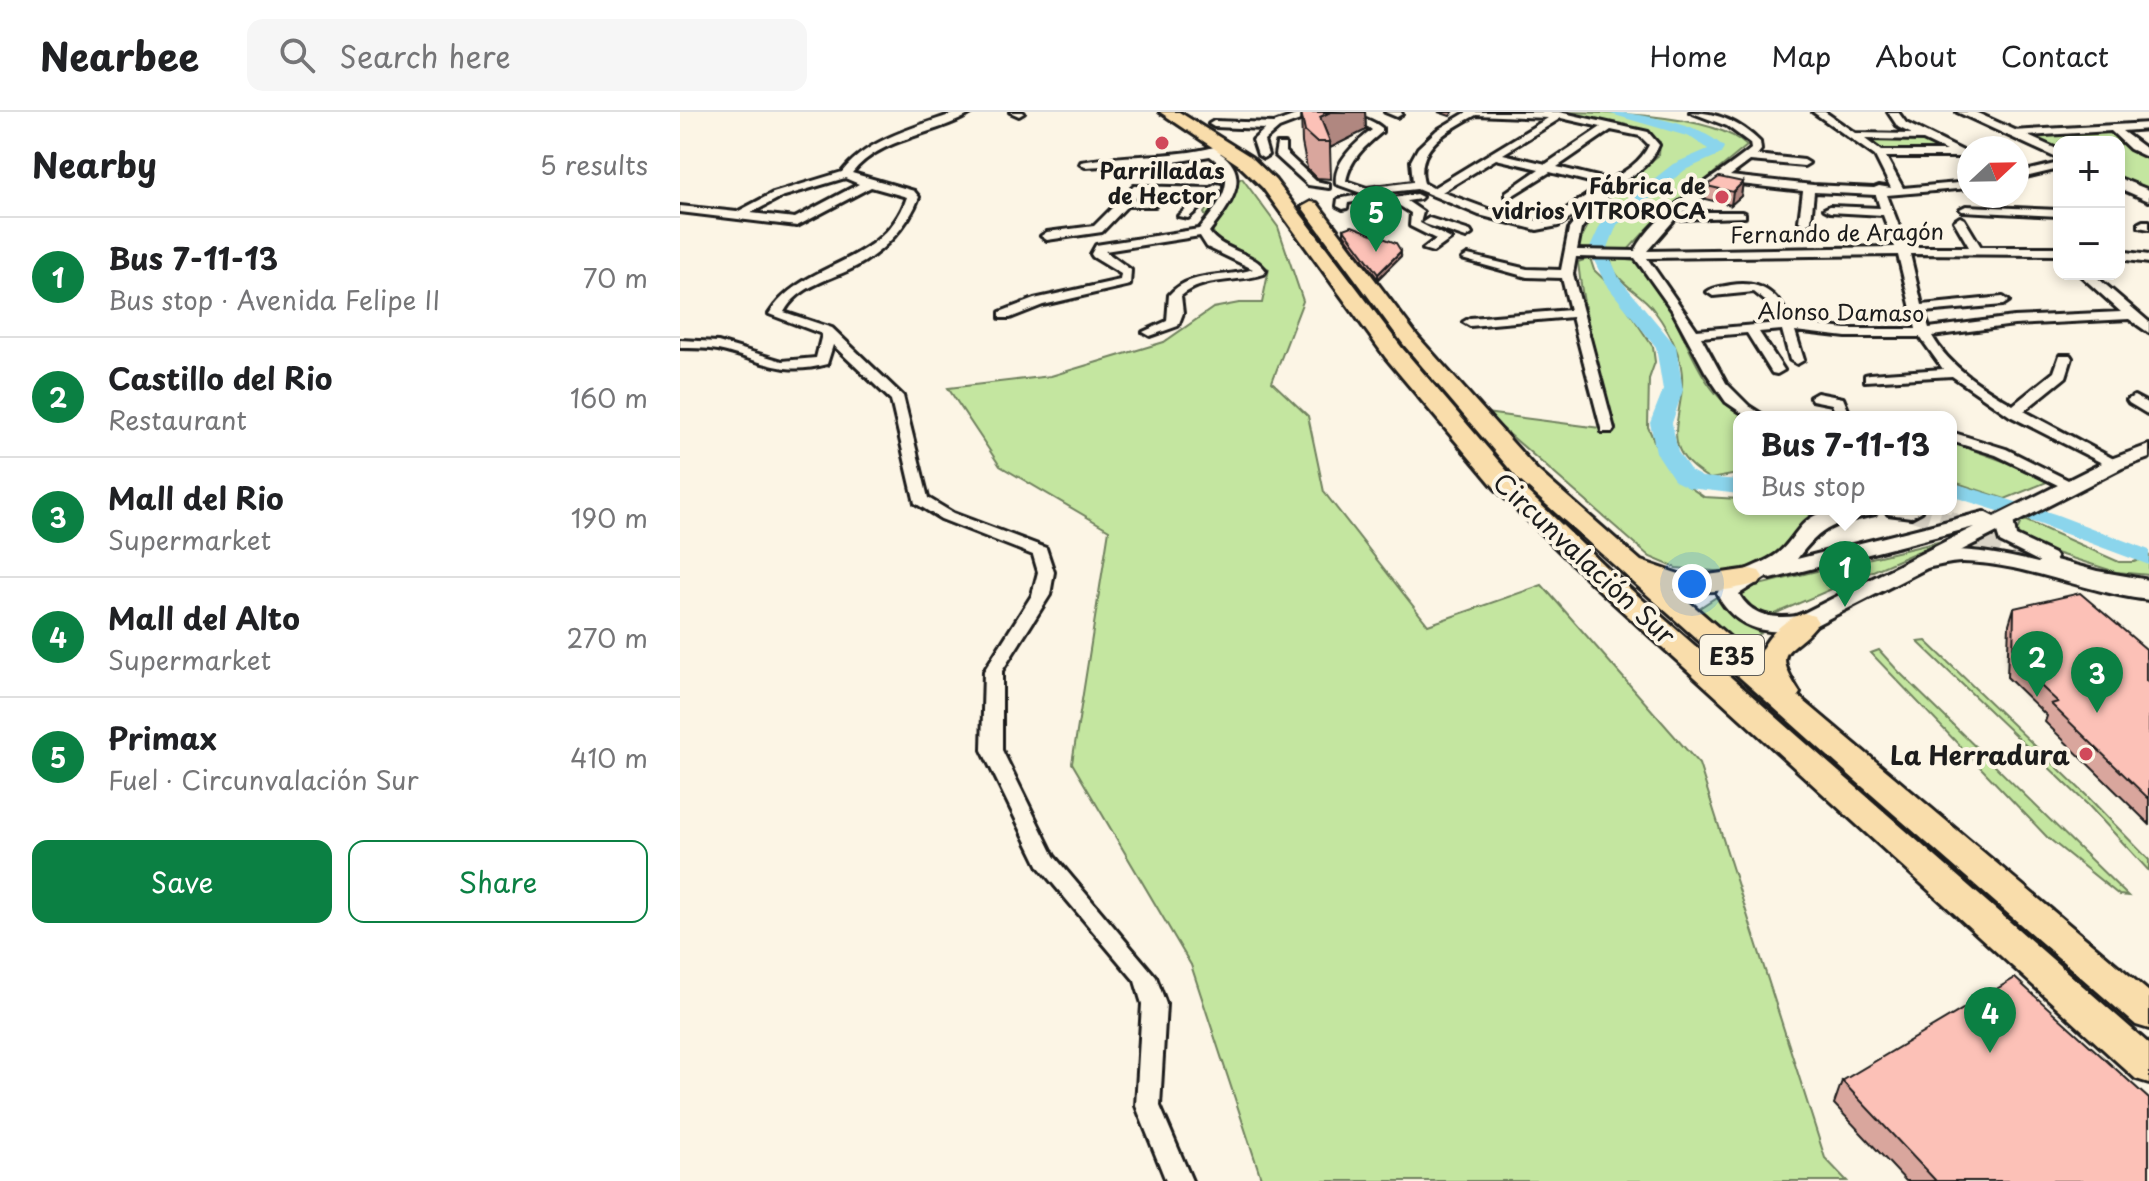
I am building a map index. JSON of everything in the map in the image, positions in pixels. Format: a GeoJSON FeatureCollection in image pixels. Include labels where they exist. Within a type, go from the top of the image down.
{"type":"FeatureCollection","features":[{"type":"Feature","properties":{"kind":"highway","name":"Circunvalación Sur"},"geometry":{"type":"LineString","coordinates":[[1168,112],[1245,161],[1277,193],[1432,401],[1545,525],[2149,1067]]}},
{"type":"Feature","properties":{"kind":"highway","name":"Circunvalación Sur"},"geometry":{"type":"LineString","coordinates":[[1193,112],[1217,141],[1275,147],[1304,199],[1411,341],[1528,475],[2149,1014]]}},
{"type":"Feature","properties":{"kind":"highway"},"geometry":{"type":"LineString","coordinates":[[1599,539],[1654,575],[1690,585],[1708,586],[1750,577]]}},
{"type":"Feature","properties":{"kind":"highway"},"geometry":{"type":"LineString","coordinates":[[1804,622],[1773,652],[1771,671],[1777,687],[1818,729]]}},
{"type":"Feature","properties":{"kind":"main road"},"geometry":{"type":"LineString","coordinates":[[1964,112],[2053,152]]}},
{"type":"Feature","properties":{"kind":"main road"},"geometry":{"type":"LineString","coordinates":[[2125,185],[2149,196]]}},
{"type":"Feature","properties":{"kind":"main road"},"geometry":{"type":"LineString","coordinates":[[1841,515],[1824,519],[1805,533],[1786,558],[1732,586],[1728,594],[1739,612],[1768,625],[1787,626],[1804,622],[2002,518],[2149,451]]}},
{"type":"Feature","properties":{"kind":"main road"},"geometry":{"type":"LineString","coordinates":[[1750,577],[2002,518]]}},
{"type":"Feature","properties":{"kind":"main road"},"geometry":{"type":"LineString","coordinates":[[2048,565],[2095,578],[2149,587]]}},
{"type":"Feature","properties":{"kind":"street"},"geometry":{"type":"LineString","coordinates":[[738,216],[777,195],[846,174],[857,160],[871,152],[968,112]]}},
{"type":"Feature","properties":{"kind":"street"},"geometry":{"type":"LineString","coordinates":[[1085,164],[1174,159],[1217,141],[1315,112],[1372,125],[1378,130],[1349,157],[1341,174],[1340,182],[1344,186],[1369,190],[1419,185],[1436,195],[1520,222],[1548,226],[1610,185],[1651,153],[1654,142],[1644,134],[1559,115],[1476,112],[1418,153],[1414,165],[1419,185]]}},
{"type":"Feature","properties":{"kind":"street"},"geometry":{"type":"LineString","coordinates":[[1695,112],[1731,124],[1755,142],[1756,150],[1673,216],[1641,248],[1639,255],[1694,334],[1704,360],[1737,405],[1748,411]]}},
{"type":"Feature","properties":{"kind":"street"},"geometry":{"type":"LineString","coordinates":[[1818,112],[1879,154],[1898,190]]}},
{"type":"Feature","properties":{"kind":"street"},"geometry":{"type":"LineString","coordinates":[[1893,112],[1902,125],[1957,151]]}},
{"type":"Feature","properties":{"kind":"street"},"geometry":{"type":"LineString","coordinates":[[1343,206],[1342,201],[1347,199],[1436,195],[1559,115]]}},
{"type":"Feature","properties":{"kind":"street"},"geometry":{"type":"LineString","coordinates":[[1275,147],[1299,127],[1330,116]]}},
{"type":"Feature","properties":{"kind":"street"},"geometry":{"type":"LineString","coordinates":[[2076,119],[2088,129]]}},
{"type":"Feature","properties":{"kind":"street"},"geometry":{"type":"LineString","coordinates":[[1275,126],[1258,140],[1275,147],[1312,183],[1325,186]]}},
{"type":"Feature","properties":{"kind":"street"},"geometry":{"type":"LineString","coordinates":[[1510,194],[1610,126]]}},
{"type":"Feature","properties":{"kind":"street"},"geometry":{"type":"LineString","coordinates":[[2012,134],[2149,126]]}},
{"type":"Feature","properties":{"kind":"street"},"geometry":{"type":"LineString","coordinates":[[2113,128],[2134,147],[2149,155]]}},
{"type":"Feature","properties":{"kind":"street"},"geometry":{"type":"LineString","coordinates":[[1851,136],[1929,137]]}},
{"type":"Feature","properties":{"kind":"street"},"geometry":{"type":"LineString","coordinates":[[1005,315],[1039,302],[1126,282],[1127,273],[1097,254],[1100,248],[1203,232],[1222,207],[1232,176],[1217,141]]}},
{"type":"Feature","properties":{"kind":"street"},"geometry":{"type":"LineString","coordinates":[[1879,154],[1957,156]]}},
{"type":"Feature","properties":{"kind":"street"},"geometry":{"type":"LineString","coordinates":[[1494,155],[1610,185]]}},
{"type":"Feature","properties":{"kind":"street"},"geometry":{"type":"LineString","coordinates":[[1747,157],[1804,163]]}},
{"type":"Feature","properties":{"kind":"street"},"geometry":{"type":"LineString","coordinates":[[2029,173],[2053,167]]}},
{"type":"Feature","properties":{"kind":"street"},"geometry":{"type":"LineString","coordinates":[[846,174],[910,193],[913,197],[906,212],[874,249],[853,263],[792,292],[776,314],[827,331],[898,399],[921,500],[947,516],[1040,552],[1046,572],[1041,595],[993,671],[992,750],[1046,861],[1145,977],[1154,1004],[1148,1106],[1179,1181]]}},
{"type":"Feature","properties":{"kind":"street"},"geometry":{"type":"LineString","coordinates":[[1184,216],[1232,176]]}},
{"type":"Feature","properties":{"kind":"street"},"geometry":{"type":"LineString","coordinates":[[1721,178],[1809,189],[1938,190],[1957,187]]}},
{"type":"Feature","properties":{"kind":"street"},"geometry":{"type":"LineString","coordinates":[[681,208],[797,222],[869,183]]}},
{"type":"Feature","properties":{"kind":"street"},"geometry":{"type":"LineString","coordinates":[[1607,429],[1567,274],[1575,229],[1610,185]]}},
{"type":"Feature","properties":{"kind":"street"},"geometry":{"type":"LineString","coordinates":[[1047,236],[1098,229],[1106,216],[1127,203],[1138,188],[1211,191]]}},
{"type":"Feature","properties":{"kind":"street"},"geometry":{"type":"LineString","coordinates":[[1805,221],[1809,189]]}},
{"type":"Feature","properties":{"kind":"street"},"geometry":{"type":"LineString","coordinates":[[1879,189],[1932,348],[1955,372],[2015,411],[2115,464]]}},
{"type":"Feature","properties":{"kind":"street"},"geometry":{"type":"LineString","coordinates":[[1398,197],[1395,199],[1417,212],[1414,224],[1445,239],[1429,249]]}},
{"type":"Feature","properties":{"kind":"street"},"geometry":{"type":"LineString","coordinates":[[1127,203],[1151,204]]}},
{"type":"Feature","properties":{"kind":"street"},"geometry":{"type":"LineString","coordinates":[[1830,209],[1887,212]]}},
{"type":"Feature","properties":{"kind":"street"},"geometry":{"type":"LineString","coordinates":[[1976,249],[1963,215],[2053,211]]}},
{"type":"Feature","properties":{"kind":"street"},"geometry":{"type":"LineString","coordinates":[[1673,216],[1741,215]]}},
{"type":"Feature","properties":{"kind":"street"},"geometry":{"type":"LineString","coordinates":[[1415,219],[1466,234]]}},
{"type":"Feature","properties":{"kind":"street"},"geometry":{"type":"LineString","coordinates":[[1150,332],[1173,323],[1175,295],[1179,290],[1205,279],[1260,271],[1256,265],[1211,244],[1203,232]]}},
{"type":"Feature","properties":{"kind":"street","name":"Fernando de Aragón"},"geometry":{"type":"LineString","coordinates":[[1573,253],[2053,251]]}},
{"type":"Feature","properties":{"kind":"street"},"geometry":{"type":"LineString","coordinates":[[2125,256],[2149,259]]}},
{"type":"Feature","properties":{"kind":"street"},"geometry":{"type":"LineString","coordinates":[[1468,259],[1527,273],[1567,274]]}},
{"type":"Feature","properties":{"kind":"street"},"geometry":{"type":"LineString","coordinates":[[2092,280],[2149,329]]}},
{"type":"Feature","properties":{"kind":"street"},"geometry":{"type":"LineString","coordinates":[[1713,292],[1757,288],[1769,297],[1787,326],[1797,360]]}},
{"type":"Feature","properties":{"kind":"street"},"geometry":{"type":"LineString","coordinates":[[1918,309],[2003,301]]}},
{"type":"Feature","properties":{"kind":"street"},"geometry":{"type":"LineString","coordinates":[[1470,322],[1576,313]]}},
{"type":"Feature","properties":{"kind":"street","name":"Alonso Damaso"},"geometry":{"type":"LineString","coordinates":[[1694,334],[1787,326],[1846,333],[1925,333],[2014,321],[2130,315]]}},
{"type":"Feature","properties":{"kind":"street"},"geometry":{"type":"LineString","coordinates":[[1750,328],[1777,370]]}},
{"type":"Feature","properties":{"kind":"street"},"geometry":{"type":"LineString","coordinates":[[680,344],[717,346],[778,366],[797,368],[822,361],[829,336]]}},
{"type":"Feature","properties":{"kind":"street"},"geometry":{"type":"LineString","coordinates":[[2015,411],[2061,374],[2065,358]]}},
{"type":"Feature","properties":{"kind":"street"},"geometry":{"type":"LineString","coordinates":[[1870,378],[1955,372]]}},
{"type":"Feature","properties":{"kind":"street"},"geometry":{"type":"LineString","coordinates":[[1817,397],[1838,401],[1842,411]]}},
{"type":"Feature","properties":{"kind":"street"},"geometry":{"type":"LineString","coordinates":[[2149,397],[2134,400],[2149,411]]}},
{"type":"Feature","properties":{"kind":"street"},"geometry":{"type":"LineString","coordinates":[[1957,438],[2001,452],[2069,488]]}},
{"type":"Feature","properties":{"kind":"street"},"geometry":{"type":"LineString","coordinates":[[2002,518],[2007,538],[2038,555],[2109,575],[2149,581]]}},
{"type":"Feature","properties":{"kind":"street"},"geometry":{"type":"LineString","coordinates":[[1919,563],[1958,556],[1982,557],[2011,561],[2114,590],[2149,594]]}},
{"type":"Feature","properties":{"kind":"green space"},"geometry":{"type":"Polygon","coordinates":[[[1541,112],[1620,114],[1681,120],[1731,135],[1747,146],[1652,224],[1626,252],[1576,248],[1610,193],[1659,155],[1660,142],[1646,133],[1541,112]]]}},
{"type":"Feature","properties":{"kind":"green space"},"geometry":{"type":"Polygon","coordinates":[[[2108,130],[2114,136],[2053,136],[2053,148],[2027,136],[2108,130]]]}},
{"type":"Feature","properties":{"kind":"green space"},"geometry":{"type":"Polygon","coordinates":[[[1863,137],[1925,138],[1950,151],[1879,152],[1861,140],[1863,137]]]}},
{"type":"Feature","properties":{"kind":"green space"},"geometry":{"type":"Polygon","coordinates":[[[2125,146],[2149,158],[2149,193],[2125,182],[2125,146]]]}},
{"type":"Feature","properties":{"kind":"green space"},"geometry":{"type":"Polygon","coordinates":[[[1242,178],[1278,227],[1303,301],[1272,382],[1308,416],[1324,492],[1428,625],[1542,585],[1699,764],[1825,1158],[1847,1181],[1262,1181],[1191,965],[1072,763],[1109,530],[1000,466],[948,388],[1051,376],[1164,342],[1213,308],[1262,303],[1269,269],[1216,238],[1204,213],[1219,191],[1242,178]]]}},
{"type":"Feature","properties":{"kind":"green space"},"geometry":{"type":"Polygon","coordinates":[[[1590,258],[1594,270],[1614,289],[1653,347],[1655,362],[1649,379],[1648,427],[1675,477],[1704,497],[1733,499],[1733,515],[1825,515],[1813,520],[1781,557],[1740,573],[1676,568],[1650,557],[1485,413],[1616,430],[1584,304],[1578,262],[1590,258]]]}},
{"type":"Feature","properties":{"kind":"green space"},"geometry":{"type":"Polygon","coordinates":[[[1611,258],[1634,261],[1650,279],[1669,306],[1704,378],[1716,394],[1736,411],[1733,411],[1733,475],[1710,479],[1691,466],[1681,452],[1676,439],[1682,377],[1677,352],[1657,314],[1615,273],[1611,258]]]}},
{"type":"Feature","properties":{"kind":"green space"},"geometry":{"type":"Polygon","coordinates":[[[1957,444],[2036,473],[2047,482],[2005,499],[1957,483],[1957,444]]]}},
{"type":"Feature","properties":{"kind":"green space"},"geometry":{"type":"Polygon","coordinates":[[[2022,519],[2119,562],[2134,562],[2149,556],[2149,575],[2116,572],[2027,544],[2015,536],[2022,519]]]}},
{"type":"Feature","properties":{"kind":"green space"},"geometry":{"type":"Polygon","coordinates":[[[1942,541],[1772,615],[1749,609],[1739,600],[1746,588],[1942,541]]]}},
{"type":"Feature","properties":{"kind":"green space"},"geometry":{"type":"Polygon","coordinates":[[[1721,594],[1737,618],[1761,633],[1737,649],[1698,609],[1721,594]]]}},
{"type":"Feature","properties":{"kind":"green space"},"geometry":{"type":"Polygon","coordinates":[[[1926,641],[2086,795],[2149,860],[2149,871],[2089,806],[1918,642],[1926,641]]]}},
{"type":"Feature","properties":{"kind":"green space"},"geometry":{"type":"Polygon","coordinates":[[[1879,650],[2128,896],[2119,895],[2047,837],[1871,653],[1879,650]]]}},
{"type":"Feature","properties":{"kind":"building"},"geometry":{"type":"Polygon","coordinates":[[[1301,112],[1330,112],[1320,117],[1330,142],[1316,142],[1305,132],[1301,112]]]}},
{"type":"Feature","properties":{"kind":"building"},"geometry":{"type":"Polygon","coordinates":[[[1719,177],[1743,182],[1733,192],[1707,186],[1719,177]]]}},
{"type":"Feature","properties":{"kind":"building"},"geometry":{"type":"Polygon","coordinates":[[[1352,226],[1396,243],[1401,251],[1378,274],[1344,229],[1352,226]]]}},
{"type":"Feature","properties":{"kind":"building"},"geometry":{"type":"Polygon","coordinates":[[[2080,593],[2146,649],[2149,799],[2051,704],[2058,702],[2013,660],[2014,608],[2080,593]]]}},
{"type":"Feature","properties":{"kind":"building"},"geometry":{"type":"Polygon","coordinates":[[[2015,978],[2149,1099],[2149,1181],[1936,1181],[1842,1081],[2015,978]]]}},
{"type":"Feature","properties":{"kind":"waterway"},"geometry":{"type":"LineString","coordinates":[[1611,112],[1695,134],[1716,147],[1716,151],[1679,167],[1609,223],[1598,250],[1611,279],[1666,346],[1673,390],[1661,423],[1667,452],[1683,476],[1697,483],[1733,486]]}},
{"type":"Feature","properties":{"kind":"waterway"},"geometry":{"type":"LineString","coordinates":[[1957,491],[2047,519],[2149,558]]}},
{"type":"Feature","properties":{"kind":"tunnel"},"geometry":{"type":"LineString","coordinates":[[1924,515],[1951,524]]}},
{"type":"Feature","properties":{"kind":"tunnel"},"geometry":{"type":"LineString","coordinates":[[1947,522],[1951,524]]}},
{"type":"Feature","properties":{"kind":"tunnel"},"geometry":{"type":"LineString","coordinates":[[1951,524],[2048,565]]}},
{"type":"Feature","properties":{"kind":"place","name":"Parrilladas de Hector"},"geometry":{"type":"Point","coordinates":[1162,143]}},
{"type":"Feature","properties":{"kind":"place","name":"Fábrica de vidrios VITROROCA"},"geometry":{"type":"Point","coordinates":[1722,197]}},
{"type":"Feature","properties":{"kind":"place","name":"Primax"},"geometry":{"type":"Point","coordinates":[1376,252]}},
{"type":"Feature","properties":{"kind":"place","name":"Bus 7-11-13"},"geometry":{"type":"Point","coordinates":[1845,607]}},
{"type":"Feature","properties":{"kind":"place","name":"Castillo del Rio"},"geometry":{"type":"Point","coordinates":[2037,697]}},
{"type":"Feature","properties":{"kind":"place","name":"Mall del Rio"},"geometry":{"type":"Point","coordinates":[2097,713]}},
{"type":"Feature","properties":{"kind":"place","name":"La Herradura"},"geometry":{"type":"Point","coordinates":[2086,754]}},
{"type":"Feature","properties":{"kind":"place","name":"Mall del Alto"},"geometry":{"type":"Point","coordinates":[1990,1053]}}]}
